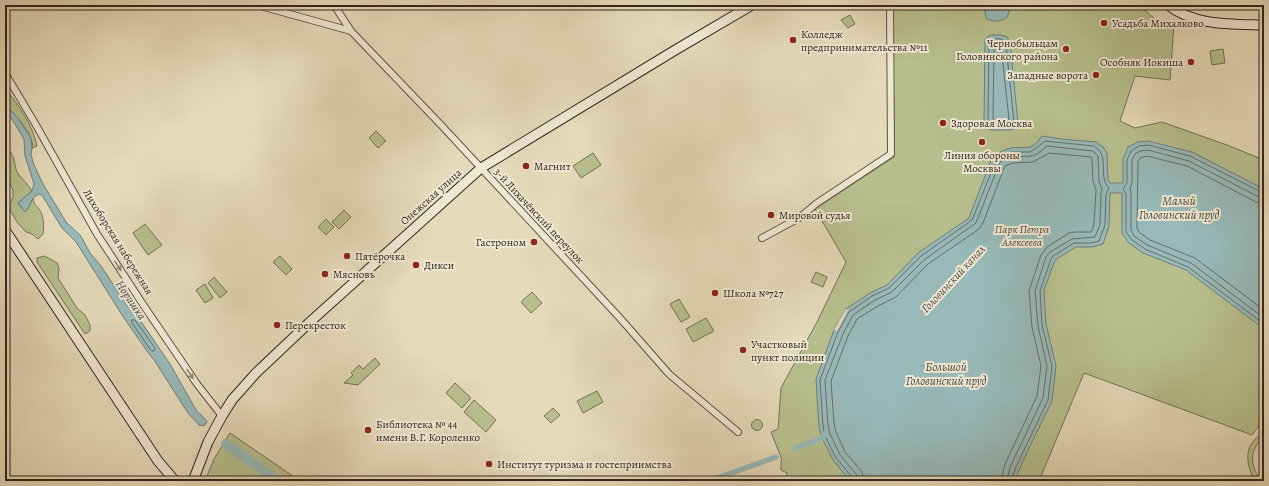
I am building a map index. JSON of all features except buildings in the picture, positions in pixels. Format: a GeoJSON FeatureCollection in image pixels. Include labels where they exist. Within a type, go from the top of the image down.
{"type":"FeatureCollection","features":[{"type":"Feature","properties":{"kind":"main road","name":"Онежская улица"},"geometry":{"type":"LineString","coordinates":[[193,481],[208,442],[222,416],[232,400],[261,368],[481,168],[752,5]]}},
{"type":"Feature","properties":{"kind":"main road"},"geometry":{"type":"LineString","coordinates":[[1168,5],[1197,20],[1233,24],[1264,25]]}},
{"type":"Feature","properties":{"kind":"main road"},"geometry":{"type":"LineString","coordinates":[[5,230],[147,444],[174,481]]}},
{"type":"Feature","properties":{"kind":"street"},"geometry":{"type":"LineString","coordinates":[[257,5],[351,31]]}},
{"type":"Feature","properties":{"kind":"street","name":"3-й Лихачёвский переулок"},"geometry":{"type":"LineString","coordinates":[[334,5],[351,31],[481,168],[669,374],[738,432]]}},
{"type":"Feature","properties":{"kind":"street"},"geometry":{"type":"LineString","coordinates":[[762,238],[799,218],[817,203],[891,154],[890,5]]}},
{"type":"Feature","properties":{"kind":"street","name":"Лихоборская набережная"},"geometry":{"type":"LineString","coordinates":[[5,74],[36,125],[97,234],[197,384],[222,416]]}},
{"type":"Feature","properties":{"kind":"green space","name":"Парк Петра Алексеева"},"geometry":{"type":"Polygon","coordinates":[[[893,5],[1139,5],[1156,20],[1174,23],[1170,80],[1135,76],[1120,121],[1135,128],[1162,122],[1264,160],[1264,419],[1252,435],[1084,373],[1039,481],[786,481],[787,473],[781,470],[782,460],[771,432],[778,429],[781,388],[817,322],[846,262],[815,209],[894,157],[893,5]]]}},
{"type":"Feature","properties":{"kind":"green space"},"geometry":{"type":"Polygon","coordinates":[[[850,15],[855,24],[848,28],[841,20],[850,15]]]}},
{"type":"Feature","properties":{"kind":"green space"},"geometry":{"type":"Polygon","coordinates":[[[1223,49],[1225,63],[1212,65],[1210,51],[1223,49]]]}},
{"type":"Feature","properties":{"kind":"green space"},"geometry":{"type":"Polygon","coordinates":[[[5,88],[29,123],[37,146],[32,148],[31,138],[25,128],[5,105],[5,88]]]}},
{"type":"Feature","properties":{"kind":"green space"},"geometry":{"type":"Polygon","coordinates":[[[376,131],[386,141],[378,148],[369,138],[376,131]]]}},
{"type":"Feature","properties":{"kind":"green space"},"geometry":{"type":"Polygon","coordinates":[[[5,146],[12,154],[19,175],[32,191],[18,203],[25,212],[33,198],[34,203],[42,214],[43,234],[38,239],[32,234],[26,232],[17,222],[10,210],[13,190],[5,177],[5,146]]]}},
{"type":"Feature","properties":{"kind":"green space"},"geometry":{"type":"Polygon","coordinates":[[[593,153],[601,165],[581,178],[573,166],[593,153]]]}},
{"type":"Feature","properties":{"kind":"green space"},"geometry":{"type":"Polygon","coordinates":[[[344,210],[351,217],[339,229],[332,222],[344,210]]]}},
{"type":"Feature","properties":{"kind":"green space"},"geometry":{"type":"Polygon","coordinates":[[[326,219],[334,227],[326,235],[318,227],[326,219]]]}},
{"type":"Feature","properties":{"kind":"green space"},"geometry":{"type":"Polygon","coordinates":[[[145,224],[162,245],[148,255],[133,233],[145,224]]]}},
{"type":"Feature","properties":{"kind":"green space"},"geometry":{"type":"Polygon","coordinates":[[[44,256],[57,263],[59,268],[58,278],[77,308],[85,315],[90,325],[90,331],[85,334],[37,262],[37,258],[44,256]]]}},
{"type":"Feature","properties":{"kind":"green space"},"geometry":{"type":"Polygon","coordinates":[[[280,256],[292,269],[286,275],[273,262],[280,256]]]}},
{"type":"Feature","properties":{"kind":"green space"},"geometry":{"type":"Polygon","coordinates":[[[816,272],[827,277],[823,287],[811,282],[816,272]]]}},
{"type":"Feature","properties":{"kind":"green space"},"geometry":{"type":"Polygon","coordinates":[[[214,277],[227,292],[220,298],[208,283],[214,277]]]}},
{"type":"Feature","properties":{"kind":"green space"},"geometry":{"type":"Polygon","coordinates":[[[205,284],[213,298],[205,303],[196,290],[205,284]]]}},
{"type":"Feature","properties":{"kind":"green space"},"geometry":{"type":"Polygon","coordinates":[[[532,292],[542,303],[531,313],[521,302],[532,292]]]}},
{"type":"Feature","properties":{"kind":"green space"},"geometry":{"type":"Polygon","coordinates":[[[679,299],[690,317],[681,322],[670,304],[679,299]]]}},
{"type":"Feature","properties":{"kind":"green space"},"geometry":{"type":"Polygon","coordinates":[[[706,318],[714,331],[693,342],[686,329],[706,318]]]}},
{"type":"Feature","properties":{"kind":"green space"},"geometry":{"type":"Polygon","coordinates":[[[375,358],[380,364],[358,385],[344,383],[353,375],[351,373],[359,365],[363,369],[375,358]]]}},
{"type":"Feature","properties":{"kind":"green space"},"geometry":{"type":"Polygon","coordinates":[[[455,383],[471,398],[462,408],[446,393],[455,383]]]}},
{"type":"Feature","properties":{"kind":"green space"},"geometry":{"type":"Polygon","coordinates":[[[597,391],[603,402],[583,413],[577,401],[597,391]]]}},
{"type":"Feature","properties":{"kind":"green space"},"geometry":{"type":"Polygon","coordinates":[[[474,400],[496,420],[486,432],[464,412],[474,400]]]}},
{"type":"Feature","properties":{"kind":"green space"},"geometry":{"type":"Polygon","coordinates":[[[553,408],[560,415],[551,423],[544,416],[553,408]]]}},
{"type":"Feature","properties":{"kind":"green space"},"geometry":{"type":"Polygon","coordinates":[[[755,420],[759,420],[761,421],[761,429],[755,430],[752,427],[752,423],[755,420]]]}},
{"type":"Feature","properties":{"kind":"green space"},"geometry":{"type":"Polygon","coordinates":[[[1264,431],[1264,436],[1256,447],[1253,458],[1255,470],[1263,481],[1255,481],[1248,464],[1248,455],[1250,446],[1264,431]]]}},
{"type":"Feature","properties":{"kind":"green space"},"geometry":{"type":"Polygon","coordinates":[[[230,433],[300,481],[205,481],[214,459],[230,433]]]}},
{"type":"Feature","properties":{"kind":"water"},"geometry":{"type":"Polygon","coordinates":[[[985,5],[1009,5],[1007,17],[998,21],[987,19],[985,14],[985,5]]]}},
{"type":"Feature","properties":{"kind":"water"},"geometry":{"type":"Polygon","coordinates":[[[990,35],[1001,35],[1007,37],[1010,43],[1018,123],[1016,128],[1011,130],[991,130],[986,127],[984,120],[985,39],[990,35]]]}},
{"type":"Feature","properties":{"kind":"water"},"geometry":{"type":"Polygon","coordinates":[[[5,105],[18,118],[31,138],[31,155],[34,165],[43,184],[66,222],[81,236],[90,253],[101,266],[130,310],[142,323],[170,364],[196,410],[207,421],[204,426],[199,425],[188,413],[154,360],[122,315],[76,242],[62,228],[42,195],[39,194],[33,198],[25,212],[18,203],[32,191],[34,184],[25,156],[24,139],[10,116],[5,113],[5,105]]]}},
{"type":"Feature","properties":{"kind":"water","name":"Большой Головинский пруд"},"geometry":{"type":"Polygon","coordinates":[[[1042,136],[1096,142],[1103,147],[1107,153],[1108,180],[1110,183],[1123,183],[1123,159],[1128,147],[1138,142],[1148,141],[1192,152],[1264,189],[1264,329],[1186,270],[1143,253],[1128,242],[1122,233],[1122,193],[1110,193],[1109,226],[1103,244],[1092,247],[1076,247],[1055,260],[1044,290],[1046,324],[1056,366],[1052,401],[1015,481],[850,481],[833,460],[822,438],[819,427],[816,379],[834,330],[846,309],[870,293],[887,285],[918,253],[969,218],[993,155],[1009,149],[1032,146],[1042,136]]]}},
{"type":"Feature","properties":{"kind":"pier"},"geometry":{"type":"Polygon","coordinates":[[[846,309],[848,310],[837,331],[834,330],[846,309]]]}},
{"type":"Feature","properties":{"kind":"waterway","name":"Головинский канал"},"geometry":{"type":"LineString","coordinates":[[796,448],[822,438],[826,433]]}},
{"type":"Feature","properties":{"kind":"waterway","name":"Норишка"},"geometry":{"type":"LineString","coordinates":[[226,444],[278,481]]}},
{"type":"Feature","properties":{"kind":"waterway","name":"Головинский канал"},"geometry":{"type":"LineString","coordinates":[[709,481],[776,457]]}},
{"type":"Feature","properties":{"kind":"place","name":"Усадьба Михалково"},"geometry":{"type":"Point","coordinates":[1104,23]}},
{"type":"Feature","properties":{"kind":"place","name":"Колледж предпринимательства №11"},"geometry":{"type":"Point","coordinates":[793,40]}},
{"type":"Feature","properties":{"kind":"place","name":"Чернобыльцам Головинского района"},"geometry":{"type":"Point","coordinates":[1066,49]}},
{"type":"Feature","properties":{"kind":"place","name":"Особняк Иокиша"},"geometry":{"type":"Point","coordinates":[1191,62]}},
{"type":"Feature","properties":{"kind":"place","name":"Западные ворота"},"geometry":{"type":"Point","coordinates":[1096,75]}},
{"type":"Feature","properties":{"kind":"place","name":"Здоровая Москва"},"geometry":{"type":"Point","coordinates":[943,123]}},
{"type":"Feature","properties":{"kind":"place","name":"Линия обороны Москвы"},"geometry":{"type":"Point","coordinates":[982,142]}},
{"type":"Feature","properties":{"kind":"place","name":"Магнит"},"geometry":{"type":"Point","coordinates":[526,166]}},
{"type":"Feature","properties":{"kind":"place","name":"Мировой судья"},"geometry":{"type":"Point","coordinates":[771,215]}},
{"type":"Feature","properties":{"kind":"place","name":"Гастроном"},"geometry":{"type":"Point","coordinates":[534,242]}},
{"type":"Feature","properties":{"kind":"place","name":"Пятёрочка"},"geometry":{"type":"Point","coordinates":[347,256]}},
{"type":"Feature","properties":{"kind":"place","name":"Дикси"},"geometry":{"type":"Point","coordinates":[416,265]}},
{"type":"Feature","properties":{"kind":"place","name":"Мясновъ"},"geometry":{"type":"Point","coordinates":[325,274]}},
{"type":"Feature","properties":{"kind":"place","name":"Школа №727"},"geometry":{"type":"Point","coordinates":[715,293]}},
{"type":"Feature","properties":{"kind":"place","name":"Перекресток"},"geometry":{"type":"Point","coordinates":[277,325]}},
{"type":"Feature","properties":{"kind":"place","name":"Участковый пункт полиции"},"geometry":{"type":"Point","coordinates":[743,350]}},
{"type":"Feature","properties":{"kind":"place","name":"Библиотека № 44 имени В.Г. Короленко"},"geometry":{"type":"Point","coordinates":[368,430]}},
{"type":"Feature","properties":{"kind":"place","name":"Институт туризма и гостеприимства"},"geometry":{"type":"Point","coordinates":[489,464]}},
{"type":"Feature","properties":{"kind":"water label","name":"Малый Головинский пруд"},"geometry":{"type":"Point","coordinates":[1179,208]}}]}
